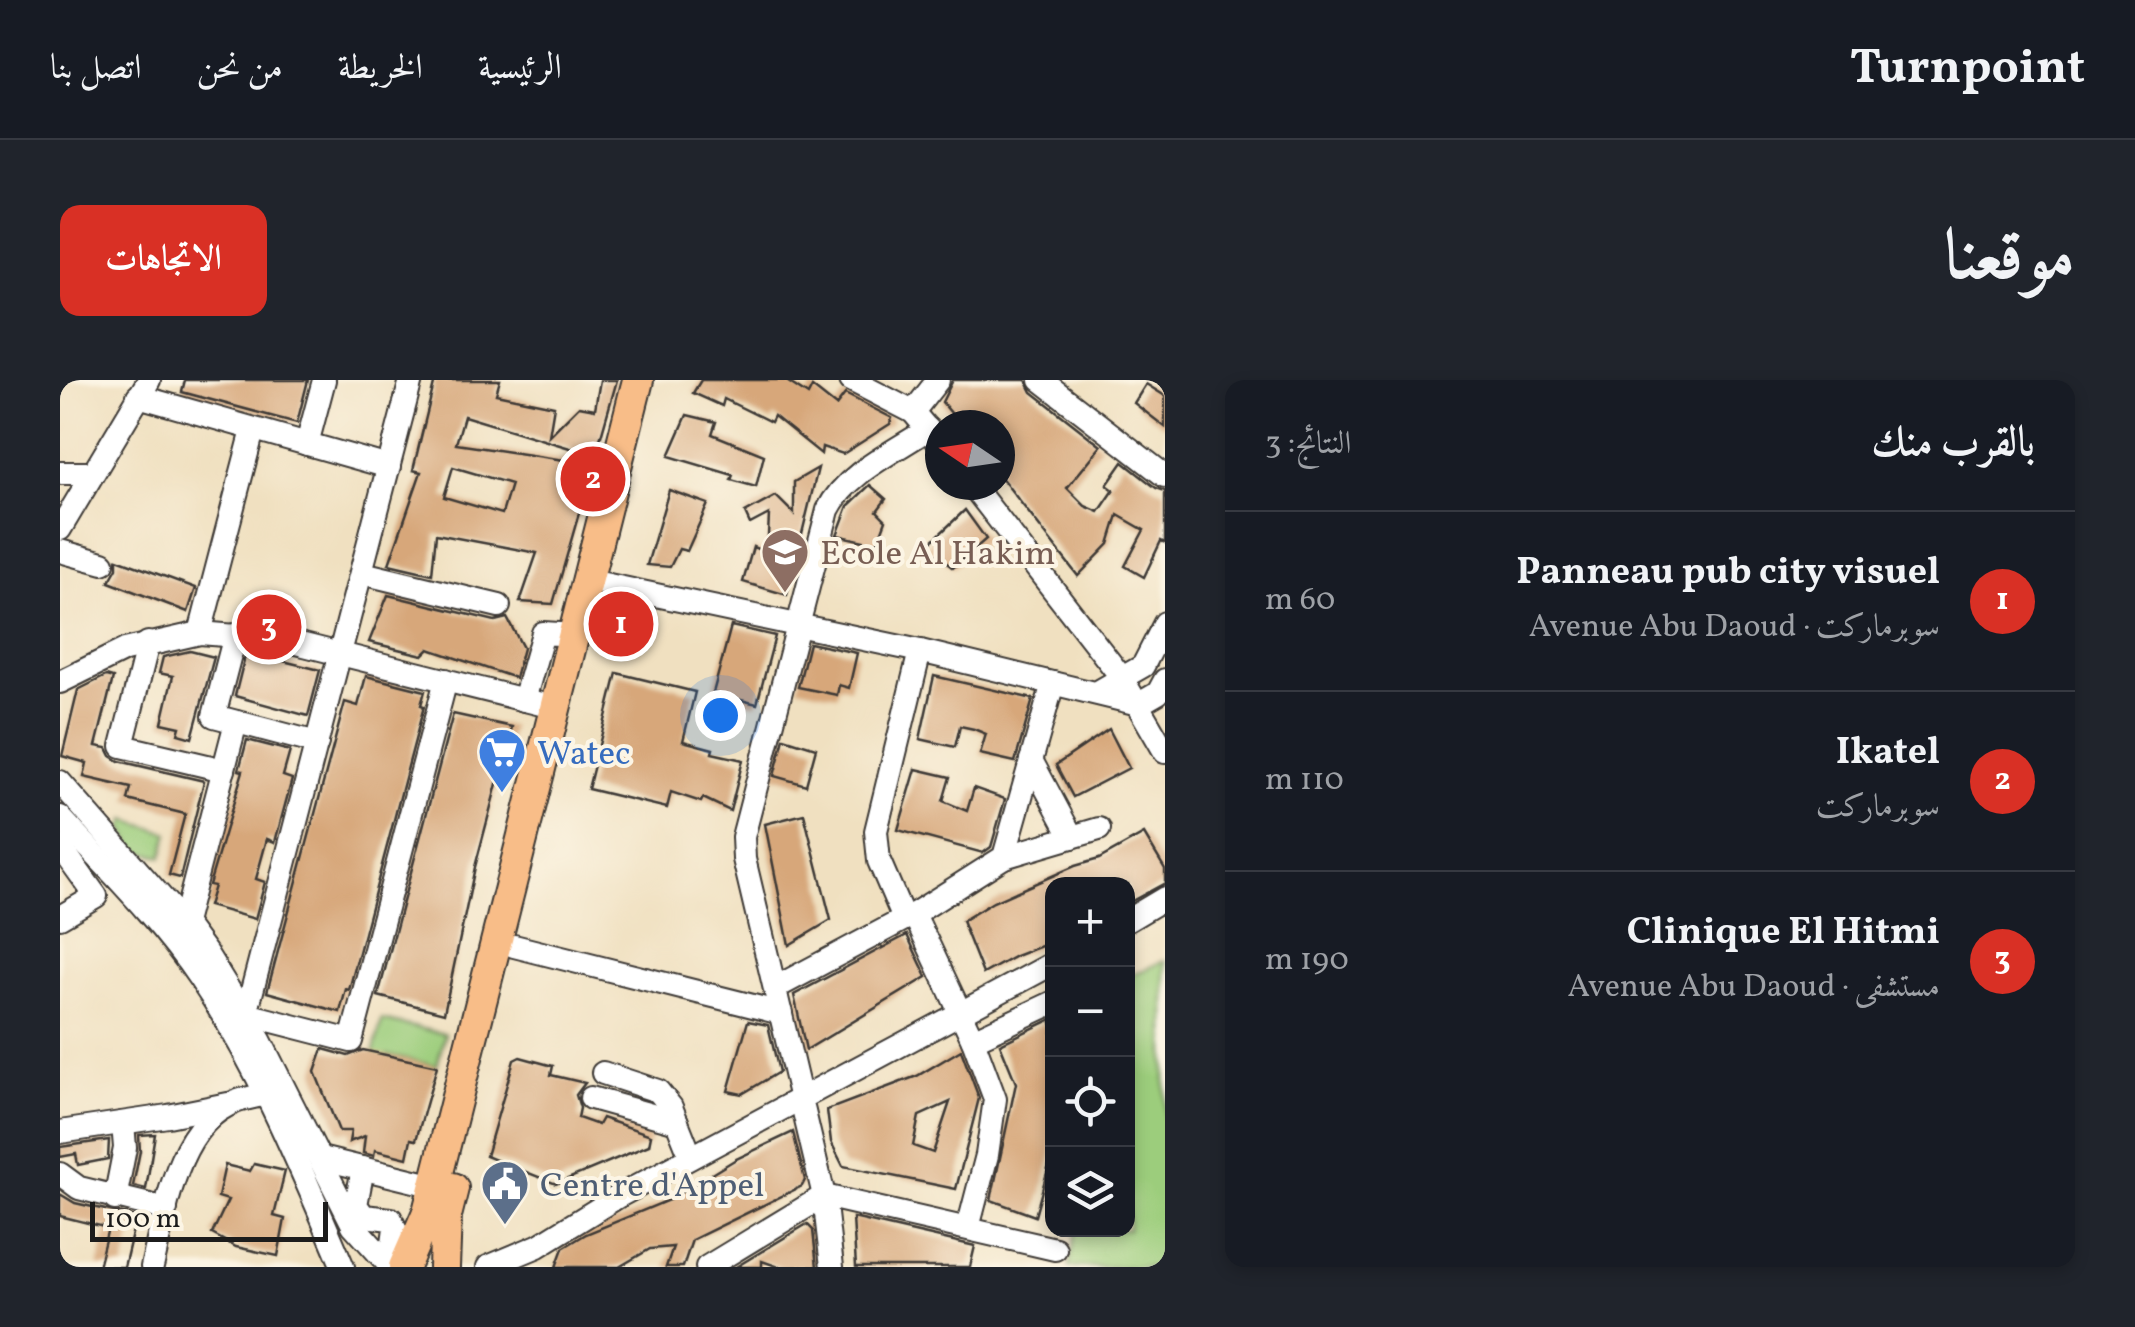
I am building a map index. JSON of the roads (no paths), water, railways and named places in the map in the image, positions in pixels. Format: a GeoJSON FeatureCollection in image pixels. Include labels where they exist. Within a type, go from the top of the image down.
{"type":"FeatureCollection","features":[{"type":"Feature","properties":{"kind":"main road"},"geometry":{"type":"LineString","coordinates":[[404,1267],[435,1186],[638,380]]}},
{"type":"Feature","properties":{"kind":"main road"},"geometry":{"type":"LineString","coordinates":[[444,1267],[446,1216],[656,380]]}},
{"type":"Feature","properties":{"kind":"street"},"geometry":{"type":"LineString","coordinates":[[307,444],[324,380]]}},
{"type":"Feature","properties":{"kind":"street"},"geometry":{"type":"LineString","coordinates":[[246,1014],[411,380]]}},
{"type":"Feature","properties":{"kind":"street"},"geometry":{"type":"LineString","coordinates":[[851,380],[925,427]]}},
{"type":"Feature","properties":{"kind":"street"},"geometry":{"type":"LineString","coordinates":[[931,410],[938,380]]}},
{"type":"Feature","properties":{"kind":"street"},"geometry":{"type":"LineString","coordinates":[[1041,380],[1165,476]]}},
{"type":"Feature","properties":{"kind":"street"},"geometry":{"type":"LineString","coordinates":[[60,529],[144,388],[253,430],[389,466]]}},
{"type":"Feature","properties":{"kind":"street"},"geometry":{"type":"LineString","coordinates":[[832,1267],[824,1196],[744,859],[743,837],[820,532],[836,494],[925,429]]}},
{"type":"Feature","properties":{"kind":"street"},"geometry":{"type":"LineString","coordinates":[[200,633],[253,430]]}},
{"type":"Feature","properties":{"kind":"street"},"geometry":{"type":"LineString","coordinates":[[60,473],[90,474]]}},
{"type":"Feature","properties":{"kind":"street"},"geometry":{"type":"LineString","coordinates":[[984,500],[1122,678],[1157,696]]}},
{"type":"Feature","properties":{"kind":"street"},"geometry":{"type":"LineString","coordinates":[[60,550],[104,563]]}},
{"type":"Feature","properties":{"kind":"street"},"geometry":{"type":"LineString","coordinates":[[362,572],[499,606]]}},
{"type":"Feature","properties":{"kind":"street"},"geometry":{"type":"LineString","coordinates":[[604,584],[796,623],[1096,693],[1157,696]]}},
{"type":"Feature","properties":{"kind":"street"},"geometry":{"type":"LineString","coordinates":[[1096,693],[1143,666],[1165,623]]}},
{"type":"Feature","properties":{"kind":"street"},"geometry":{"type":"LineString","coordinates":[[63,678],[148,643],[200,633],[235,635],[284,640],[557,708]]}},
{"type":"Feature","properties":{"kind":"street"},"geometry":{"type":"LineString","coordinates":[[524,700],[543,633],[575,635]]}},
{"type":"Feature","properties":{"kind":"street"},"geometry":{"type":"LineString","coordinates":[[235,635],[214,716],[317,743]]}},
{"type":"Feature","properties":{"kind":"street"},"geometry":{"type":"LineString","coordinates":[[148,643],[122,746],[224,770]]}},
{"type":"Feature","properties":{"kind":"street"},"geometry":{"type":"LineString","coordinates":[[920,651],[876,830],[878,861],[961,1015],[992,1085],[994,1115],[968,1228]]}},
{"type":"Feature","properties":{"kind":"street"},"geometry":{"type":"LineString","coordinates":[[1143,666],[1157,696],[1165,752]]}},
{"type":"Feature","properties":{"kind":"street"},"geometry":{"type":"LineString","coordinates":[[246,1014],[351,1041],[446,680]]}},
{"type":"Feature","properties":{"kind":"street"},"geometry":{"type":"LineString","coordinates":[[1004,858],[1053,683]]}},
{"type":"Feature","properties":{"kind":"street"},"geometry":{"type":"LineString","coordinates":[[184,924],[236,722]]}},
{"type":"Feature","properties":{"kind":"street"},"geometry":{"type":"LineString","coordinates":[[1032,760],[1072,837]]}},
{"type":"Feature","properties":{"kind":"street"},"geometry":{"type":"LineString","coordinates":[[60,782],[184,924],[246,1014],[320,1158],[390,1267]]}},
{"type":"Feature","properties":{"kind":"street"},"geometry":{"type":"LineString","coordinates":[[60,817],[121,882],[198,977],[266,1094],[344,1267]]}},
{"type":"Feature","properties":{"kind":"street"},"geometry":{"type":"LineString","coordinates":[[775,988],[909,916],[1004,858],[1099,829]]}},
{"type":"Feature","properties":{"kind":"street"},"geometry":{"type":"LineString","coordinates":[[60,846],[96,896],[60,917]]}},
{"type":"Feature","properties":{"kind":"street"},"geometry":{"type":"LineString","coordinates":[[1135,916],[1165,898]]}},
{"type":"Feature","properties":{"kind":"street"},"geometry":{"type":"LineString","coordinates":[[514,946],[780,1013]]}},
{"type":"Feature","properties":{"kind":"street"},"geometry":{"type":"LineString","coordinates":[[488,1267],[538,1246],[691,1157],[1045,968]]}},
{"type":"Feature","properties":{"kind":"street"},"geometry":{"type":"LineString","coordinates":[[972,1040],[1045,1004]]}},
{"type":"Feature","properties":{"kind":"street"},"geometry":{"type":"LineString","coordinates":[[603,1073],[658,1091],[672,1108],[691,1157]]}},
{"type":"Feature","properties":{"kind":"street"},"geometry":{"type":"LineString","coordinates":[[60,1132],[266,1094]]}},
{"type":"Feature","properties":{"kind":"street"},"geometry":{"type":"LineString","coordinates":[[591,1098],[677,1122]]}},
{"type":"Feature","properties":{"kind":"street"},"geometry":{"type":"LineString","coordinates":[[152,1267],[176,1171],[186,1147],[200,1128],[231,1103]]}},
{"type":"Feature","properties":{"kind":"street"},"geometry":{"type":"LineString","coordinates":[[115,1198],[125,1148],[123,1122]]}},
{"type":"Feature","properties":{"kind":"street"},"geometry":{"type":"LineString","coordinates":[[320,1158],[435,1186]]}},
{"type":"Feature","properties":{"kind":"street"},"geometry":{"type":"LineString","coordinates":[[358,1221],[356,1205],[364,1168]]}},
{"type":"Feature","properties":{"kind":"street"},"geometry":{"type":"LineString","coordinates":[[60,1174],[79,1188],[166,1209]]}},
{"type":"Feature","properties":{"kind":"street"},"geometry":{"type":"LineString","coordinates":[[706,1267],[824,1196],[1055,1248]]}},
{"type":"Feature","properties":{"kind":"street"},"geometry":{"type":"LineString","coordinates":[[358,1221],[391,1219],[395,1228],[390,1267]]}},
{"type":"Feature","properties":{"kind":"street"},"geometry":{"type":"LineString","coordinates":[[518,1267],[538,1246]]}},
{"type":"Feature","properties":{"kind":"place","name":"Ikatel"},"geometry":{"type":"Point","coordinates":[593,479]}},
{"type":"Feature","properties":{"kind":"place","name":"Ecole Al Hakim"},"geometry":{"type":"Point","coordinates":[785,594]}},
{"type":"Feature","properties":{"kind":"place","name":"Panneau pub city visuel"},"geometry":{"type":"Point","coordinates":[621,624]}},
{"type":"Feature","properties":{"kind":"place","name":"Clinique El Hitmi"},"geometry":{"type":"Point","coordinates":[269,627]}},
{"type":"Feature","properties":{"kind":"place","name":"Watec"},"geometry":{"type":"Point","coordinates":[502,794]}},
{"type":"Feature","properties":{"kind":"place","name":"Centre d'Appel"},"geometry":{"type":"Point","coordinates":[505,1226]}}]}
